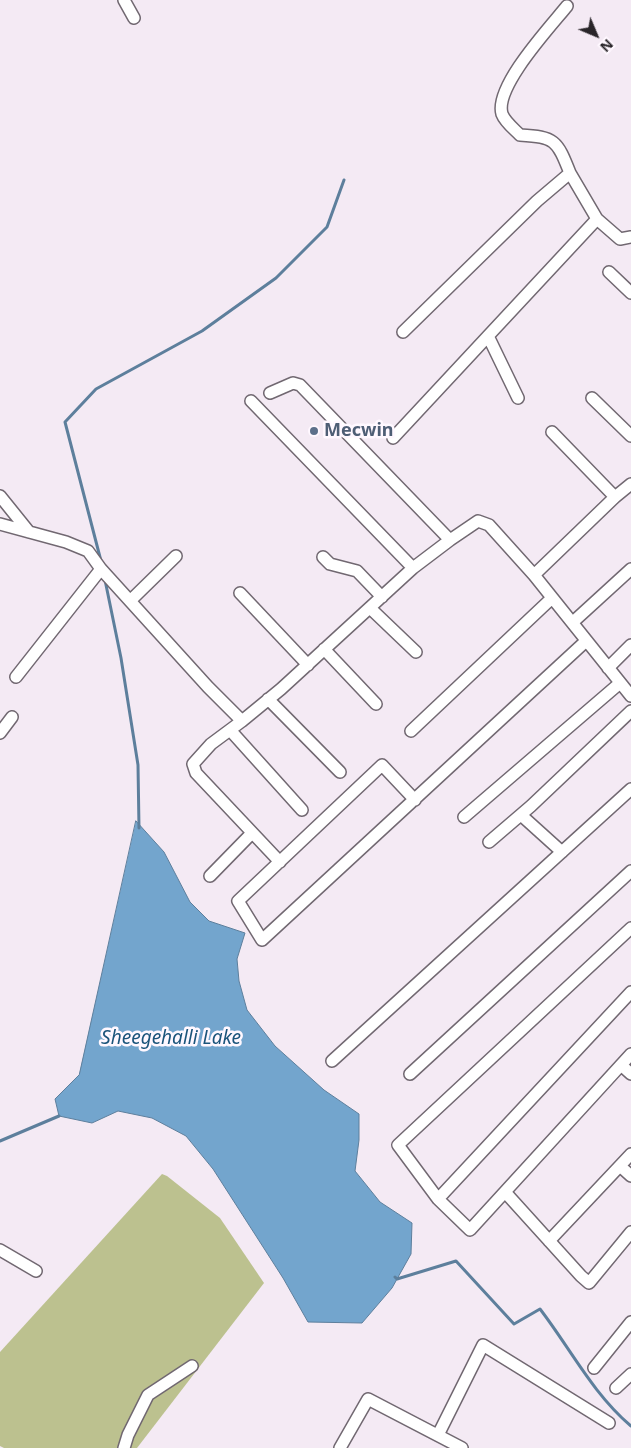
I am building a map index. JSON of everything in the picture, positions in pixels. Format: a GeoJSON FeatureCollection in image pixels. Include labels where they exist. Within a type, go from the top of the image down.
{"type":"FeatureCollection","features":[{"type":"Feature","properties":{"kind":"street"},"geometry":{"type":"LineString","coordinates":[[124,0],[134,18]]}},
{"type":"Feature","properties":{"kind":"street"},"geometry":{"type":"LineString","coordinates":[[567,6],[520,64],[507,87],[502,102],[502,114],[520,135],[542,136],[552,141],[561,152],[570,173],[596,219],[620,239],[631,237]]}},
{"type":"Feature","properties":{"kind":"street"},"geometry":{"type":"LineString","coordinates":[[404,332],[537,201],[570,173]]}},
{"type":"Feature","properties":{"kind":"street"},"geometry":{"type":"LineString","coordinates":[[393,438],[596,219]]}},
{"type":"Feature","properties":{"kind":"street"},"geometry":{"type":"LineString","coordinates":[[609,272],[631,293]]}},
{"type":"Feature","properties":{"kind":"street"},"geometry":{"type":"LineString","coordinates":[[488,336],[518,398]]}},
{"type":"Feature","properties":{"kind":"street"},"geometry":{"type":"LineString","coordinates":[[270,393],[293,383],[300,385],[450,540]]}},
{"type":"Feature","properties":{"kind":"street"},"geometry":{"type":"LineString","coordinates":[[592,398],[631,436]]}},
{"type":"Feature","properties":{"kind":"street"},"geometry":{"type":"LineString","coordinates":[[251,401],[413,568]]}},
{"type":"Feature","properties":{"kind":"street"},"geometry":{"type":"LineString","coordinates":[[552,432],[615,497]]}},
{"type":"Feature","properties":{"kind":"street"},"geometry":{"type":"LineString","coordinates":[[534,575],[631,484]]}},
{"type":"Feature","properties":{"kind":"street"},"geometry":{"type":"LineString","coordinates":[[0,496],[29,532]]}},
{"type":"Feature","properties":{"kind":"street"},"geometry":{"type":"LineString","coordinates":[[280,862],[196,773],[193,764],[211,744],[242,721],[308,665],[413,568],[478,521],[489,525],[534,575],[631,696]]}},
{"type":"Feature","properties":{"kind":"street"},"geometry":{"type":"LineString","coordinates":[[0,524],[66,542],[88,551],[101,569],[208,687],[242,721]]}},
{"type":"Feature","properties":{"kind":"street"},"geometry":{"type":"LineString","coordinates":[[130,601],[176,556]]}},
{"type":"Feature","properties":{"kind":"street"},"geometry":{"type":"LineString","coordinates":[[323,557],[330,564],[357,570],[382,597]]}},
{"type":"Feature","properties":{"kind":"street"},"geometry":{"type":"LineString","coordinates":[[16,677],[101,569]]}},
{"type":"Feature","properties":{"kind":"street"},"geometry":{"type":"LineString","coordinates":[[573,622],[631,569]]}},
{"type":"Feature","properties":{"kind":"street"},"geometry":{"type":"LineString","coordinates":[[240,593],[308,665]]}},
{"type":"Feature","properties":{"kind":"street"},"geometry":{"type":"LineString","coordinates":[[411,731],[552,598]]}},
{"type":"Feature","properties":{"kind":"street"},"geometry":{"type":"LineString","coordinates":[[370,608],[416,652]]}},
{"type":"Feature","properties":{"kind":"street"},"geometry":{"type":"LineString","coordinates":[[415,800],[382,765],[238,901],[262,940],[415,800],[586,641]]}},
{"type":"Feature","properties":{"kind":"street"},"geometry":{"type":"LineString","coordinates":[[608,668],[631,645]]}},
{"type":"Feature","properties":{"kind":"street"},"geometry":{"type":"LineString","coordinates":[[324,649],[376,704]]}},
{"type":"Feature","properties":{"kind":"street"},"geometry":{"type":"LineString","coordinates":[[464,817],[620,683]]}},
{"type":"Feature","properties":{"kind":"street"},"geometry":{"type":"LineString","coordinates":[[268,699],[340,772]]}},
{"type":"Feature","properties":{"kind":"street"},"geometry":{"type":"LineString","coordinates":[[489,842],[521,815],[631,711]]}},
{"type":"Feature","properties":{"kind":"street"},"geometry":{"type":"LineString","coordinates":[[1,730],[12,716]]}},
{"type":"Feature","properties":{"kind":"street"},"geometry":{"type":"LineString","coordinates":[[230,730],[302,810]]}},
{"type":"Feature","properties":{"kind":"street"},"geometry":{"type":"LineString","coordinates":[[332,1061],[631,789]]}},
{"type":"Feature","properties":{"kind":"street"},"geometry":{"type":"LineString","coordinates":[[521,815],[562,852]]}},
{"type":"Feature","properties":{"kind":"street"},"geometry":{"type":"LineString","coordinates":[[210,876],[252,834]]}},
{"type":"Feature","properties":{"kind":"street"},"geometry":{"type":"LineString","coordinates":[[410,1074],[631,871]]}},
{"type":"Feature","properties":{"kind":"street"},"geometry":{"type":"LineString","coordinates":[[631,928],[398,1145],[438,1199],[470,1230],[631,1054]]}},
{"type":"Feature","properties":{"kind":"street"},"geometry":{"type":"LineString","coordinates":[[438,1199],[631,992]]}},
{"type":"Feature","properties":{"kind":"street"},"geometry":{"type":"LineString","coordinates":[[621,1065],[631,1074]]}},
{"type":"Feature","properties":{"kind":"street"},"geometry":{"type":"LineString","coordinates":[[549,1241],[631,1154]]}},
{"type":"Feature","properties":{"kind":"street"},"geometry":{"type":"LineString","coordinates":[[620,1166],[631,1176]]}},
{"type":"Feature","properties":{"kind":"street"},"geometry":{"type":"LineString","coordinates":[[505,1192],[589,1283],[631,1232]]}},
{"type":"Feature","properties":{"kind":"street"},"geometry":{"type":"LineString","coordinates":[[0,1250],[36,1271]]}},
{"type":"Feature","properties":{"kind":"street"},"geometry":{"type":"LineString","coordinates":[[594,1368],[631,1322]]}},
{"type":"Feature","properties":{"kind":"street"},"geometry":{"type":"LineString","coordinates":[[438,1435],[483,1345],[609,1423]]}},
{"type":"Feature","properties":{"kind":"street"},"geometry":{"type":"LineString","coordinates":[[124,1448],[128,1435],[148,1395],[192,1366]]}},
{"type":"Feature","properties":{"kind":"street"},"geometry":{"type":"LineString","coordinates":[[616,1388],[631,1374]]}},
{"type":"Feature","properties":{"kind":"street"},"geometry":{"type":"LineString","coordinates":[[340,1448],[368,1399],[462,1448]]}},
{"type":"Feature","properties":{"kind":"green space"},"geometry":{"type":"Polygon","coordinates":[[[162,1174],[220,1218],[264,1283],[137,1448],[4,1448],[0,1446],[0,1352],[162,1174]]]}},
{"type":"Feature","properties":{"kind":"water","name":"Sheegehalli Lake"},"geometry":{"type":"Polygon","coordinates":[[[136,821],[164,852],[190,902],[209,921],[245,933],[237,959],[239,981],[247,1010],[275,1046],[324,1090],[359,1114],[359,1140],[355,1171],[380,1202],[412,1223],[411,1254],[392,1288],[362,1323],[308,1322],[283,1278],[213,1169],[186,1136],[152,1118],[118,1111],[92,1123],[59,1116],[55,1099],[79,1075],[136,821]]]}},
{"type":"Feature","properties":{"kind":"waterway"},"geometry":{"type":"LineString","coordinates":[[101,561],[65,422],[96,389],[202,331],[276,278],[327,227],[344,180]]}},
{"type":"Feature","properties":{"kind":"waterway"},"geometry":{"type":"LineString","coordinates":[[105,580],[121,658],[138,765],[139,828]]}},
{"type":"Feature","properties":{"kind":"waterway"},"geometry":{"type":"LineString","coordinates":[[0,1141],[59,1116]]}},
{"type":"Feature","properties":{"kind":"waterway"},"geometry":{"type":"LineString","coordinates":[[395,1277],[397,1279],[456,1261],[514,1324],[540,1309],[593,1385],[631,1426]]}},
{"type":"Feature","properties":{"kind":"place","name":"Mecwin"},"geometry":{"type":"Point","coordinates":[314,431]}}]}
